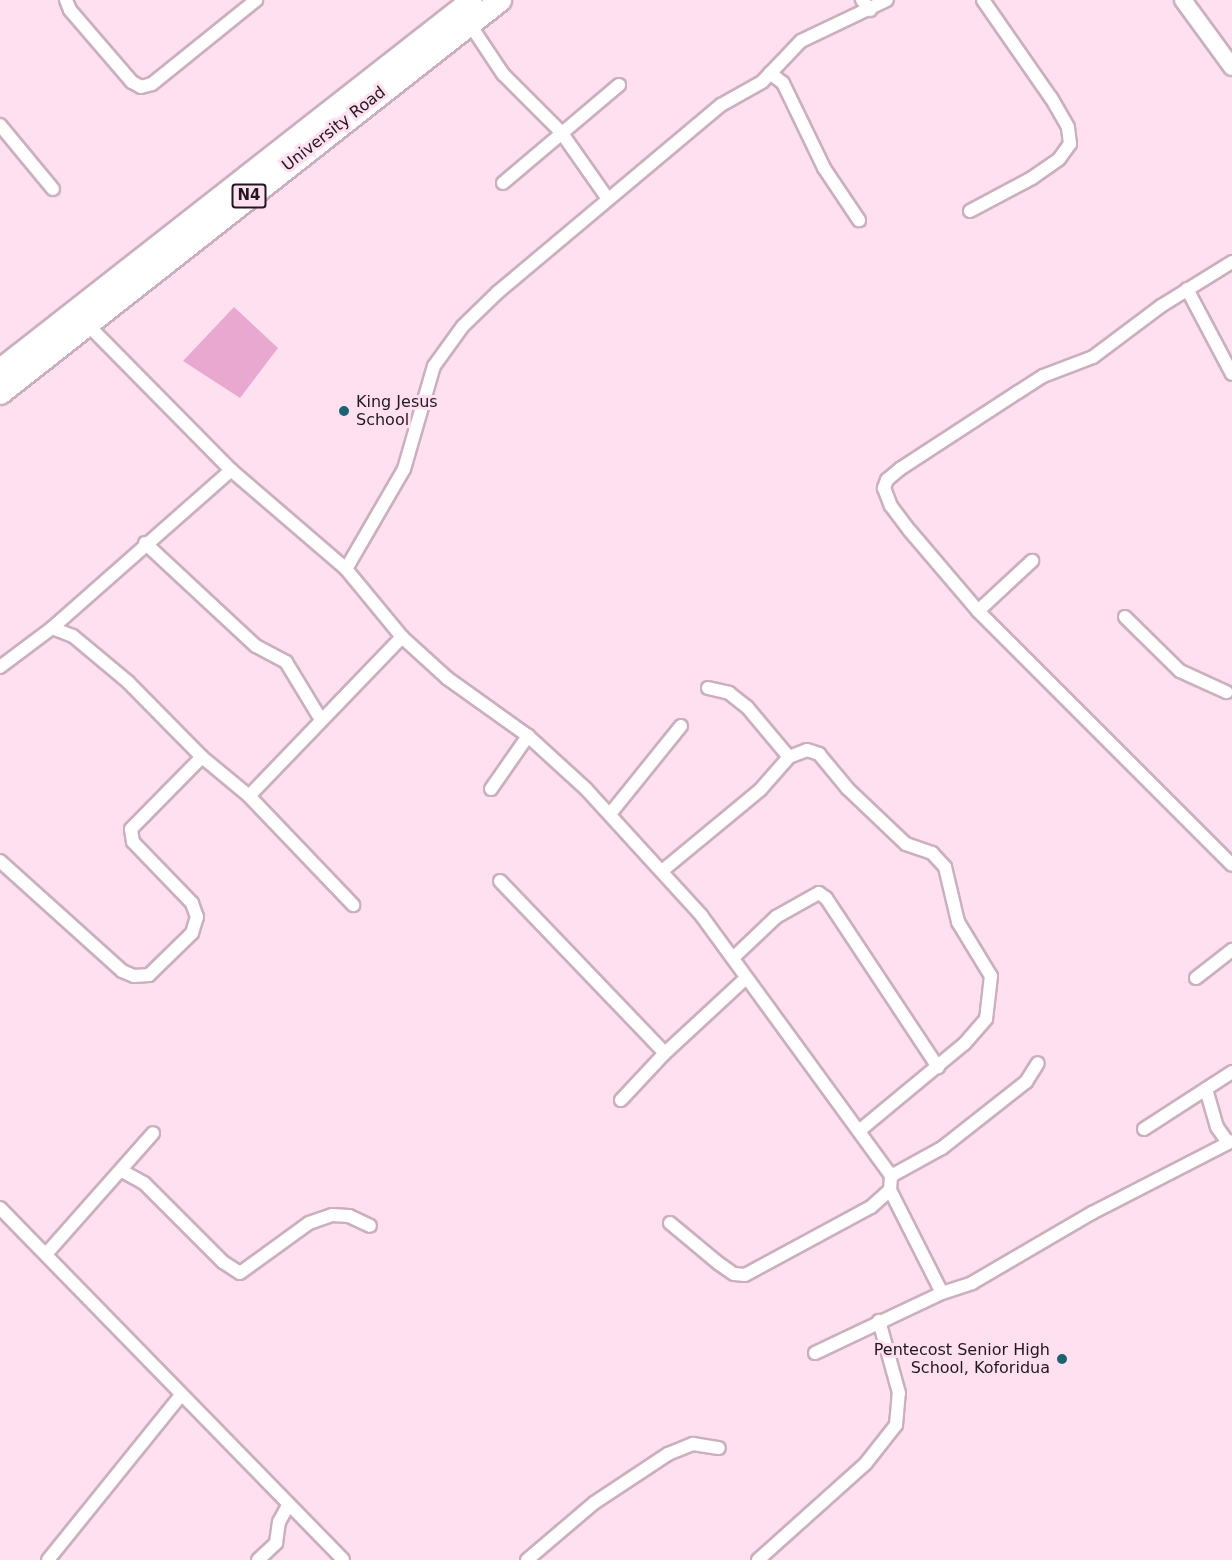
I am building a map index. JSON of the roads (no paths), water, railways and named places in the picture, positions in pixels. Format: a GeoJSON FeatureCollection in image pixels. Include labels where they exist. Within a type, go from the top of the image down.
{"type":"FeatureCollection","features":[{"type":"Feature","properties":{"kind":"highway","name":"University Road"},"geometry":{"type":"LineString","coordinates":[[0,369],[466,11],[500,0]]}},
{"type":"Feature","properties":{"kind":"highway","name":"University Road"},"geometry":{"type":"LineString","coordinates":[[0,393],[466,11]]}},
{"type":"Feature","properties":{"kind":"street"},"geometry":{"type":"LineString","coordinates":[[66,0],[85,28],[132,82],[141,87],[153,84],[256,0]]}},
{"type":"Feature","properties":{"kind":"street"},"geometry":{"type":"LineString","coordinates":[[346,568],[404,468],[434,366],[463,326],[498,292],[722,105],[745,94],[770,73],[801,41],[866,5],[887,0]]}},
{"type":"Feature","properties":{"kind":"street"},"geometry":{"type":"LineString","coordinates":[[970,211],[1032,178],[1059,159],[1070,144],[1068,127],[1051,98],[982,0]]}},
{"type":"Feature","properties":{"kind":"street"},"geometry":{"type":"LineString","coordinates":[[1183,0],[1232,68]]}},
{"type":"Feature","properties":{"kind":"street"},"geometry":{"type":"LineString","coordinates":[[466,11],[503,74],[561,132],[608,199]]}},
{"type":"Feature","properties":{"kind":"street"},"geometry":{"type":"LineString","coordinates":[[770,73],[783,83],[824,168],[859,220]]}},
{"type":"Feature","properties":{"kind":"street"},"geometry":{"type":"LineString","coordinates":[[503,183],[619,85]]}},
{"type":"Feature","properties":{"kind":"street"},"geometry":{"type":"LineString","coordinates":[[0,125],[53,189]]}},
{"type":"Feature","properties":{"kind":"street"},"geometry":{"type":"LineString","coordinates":[[1232,262],[1187,289],[1093,357],[1043,376],[887,480],[884,488],[891,506],[978,611],[1232,865]]}},
{"type":"Feature","properties":{"kind":"street"},"geometry":{"type":"LineString","coordinates":[[1187,289],[1232,374]]}},
{"type":"Feature","properties":{"kind":"street"},"geometry":{"type":"LineString","coordinates":[[87,324],[231,470],[346,568],[402,637],[447,678],[528,736],[610,814],[701,915],[733,958],[745,979],[860,1131],[891,1176],[890,1190],[942,1293]]}},
{"type":"Feature","properties":{"kind":"street"},"geometry":{"type":"LineString","coordinates":[[0,667],[52,628],[231,470]]}},
{"type":"Feature","properties":{"kind":"street"},"geometry":{"type":"LineString","coordinates":[[146,543],[256,646],[286,662],[320,718]]}},
{"type":"Feature","properties":{"kind":"street"},"geometry":{"type":"LineString","coordinates":[[978,611],[1032,561]]}},
{"type":"Feature","properties":{"kind":"street"},"geometry":{"type":"LineString","coordinates":[[1125,617],[1180,671],[1230,694]]}},
{"type":"Feature","properties":{"kind":"street"},"geometry":{"type":"LineString","coordinates":[[52,628],[73,636],[128,682],[202,757],[249,796],[354,905]]}},
{"type":"Feature","properties":{"kind":"street"},"geometry":{"type":"LineString","coordinates":[[249,796],[320,718],[402,637]]}},
{"type":"Feature","properties":{"kind":"street"},"geometry":{"type":"LineString","coordinates":[[708,688],[729,693],[789,758]]}},
{"type":"Feature","properties":{"kind":"street"},"geometry":{"type":"LineString","coordinates":[[610,814],[681,726]]}},
{"type":"Feature","properties":{"kind":"street"},"geometry":{"type":"LineString","coordinates":[[491,789],[528,736]]}},
{"type":"Feature","properties":{"kind":"street"},"geometry":{"type":"LineString","coordinates":[[662,871],[760,790],[789,758],[807,750],[819,754],[848,789],[906,844],[932,853],[945,867],[958,922],[992,976],[991,999],[986,1019],[938,1067],[860,1131]]}},
{"type":"Feature","properties":{"kind":"street"},"geometry":{"type":"LineString","coordinates":[[0,861],[122,971],[134,976],[149,975],[192,933],[197,917],[192,903],[133,842],[131,829],[202,757]]}},
{"type":"Feature","properties":{"kind":"street"},"geometry":{"type":"LineString","coordinates":[[500,882],[665,1053]]}},
{"type":"Feature","properties":{"kind":"street"},"geometry":{"type":"LineString","coordinates":[[733,958],[776,917],[819,893],[826,898],[938,1067]]}},
{"type":"Feature","properties":{"kind":"street"},"geometry":{"type":"LineString","coordinates":[[1196,978],[1232,950]]}},
{"type":"Feature","properties":{"kind":"street"},"geometry":{"type":"LineString","coordinates":[[621,1100],[665,1053],[745,979]]}},
{"type":"Feature","properties":{"kind":"street"},"geometry":{"type":"LineString","coordinates":[[891,1176],[942,1148],[1026,1082],[1038,1063]]}},
{"type":"Feature","properties":{"kind":"street"},"geometry":{"type":"LineString","coordinates":[[1144,1129],[1232,1072]]}},
{"type":"Feature","properties":{"kind":"street"},"geometry":{"type":"LineString","coordinates":[[815,1353],[879,1321],[942,1293],[972,1283],[1092,1212],[1230,1142],[1217,1127],[1206,1089]]}},
{"type":"Feature","properties":{"kind":"street"},"geometry":{"type":"LineString","coordinates":[[46,1253],[122,1171],[153,1133]]}},
{"type":"Feature","properties":{"kind":"street"},"geometry":{"type":"LineString","coordinates":[[122,1171],[144,1183],[223,1262],[240,1273],[309,1223],[332,1215],[349,1216],[370,1226]]}},
{"type":"Feature","properties":{"kind":"street"},"geometry":{"type":"LineString","coordinates":[[669,1222],[718,1263],[745,1275],[871,1207],[890,1190]]}},
{"type":"Feature","properties":{"kind":"street"},"geometry":{"type":"LineString","coordinates":[[0,1208],[343,1560]]}},
{"type":"Feature","properties":{"kind":"street"},"geometry":{"type":"LineString","coordinates":[[758,1560],[866,1463],[896,1425],[899,1393],[879,1321]]}},
{"type":"Feature","properties":{"kind":"street"},"geometry":{"type":"LineString","coordinates":[[48,1560],[181,1395]]}},
{"type":"Feature","properties":{"kind":"street"},"geometry":{"type":"LineString","coordinates":[[527,1560],[594,1503],[668,1454],[693,1444],[719,1448]]}},
{"type":"Feature","properties":{"kind":"street"},"geometry":{"type":"LineString","coordinates":[[258,1560],[276,1543],[279,1522],[288,1506]]}},
{"type":"Feature","properties":{"kind":"place","name":"King Jesus School"},"geometry":{"type":"Point","coordinates":[344,411]}},
{"type":"Feature","properties":{"kind":"place","name":"Pentecost Senior High School, Koforidua"},"geometry":{"type":"Point","coordinates":[1062,1359]}}]}
